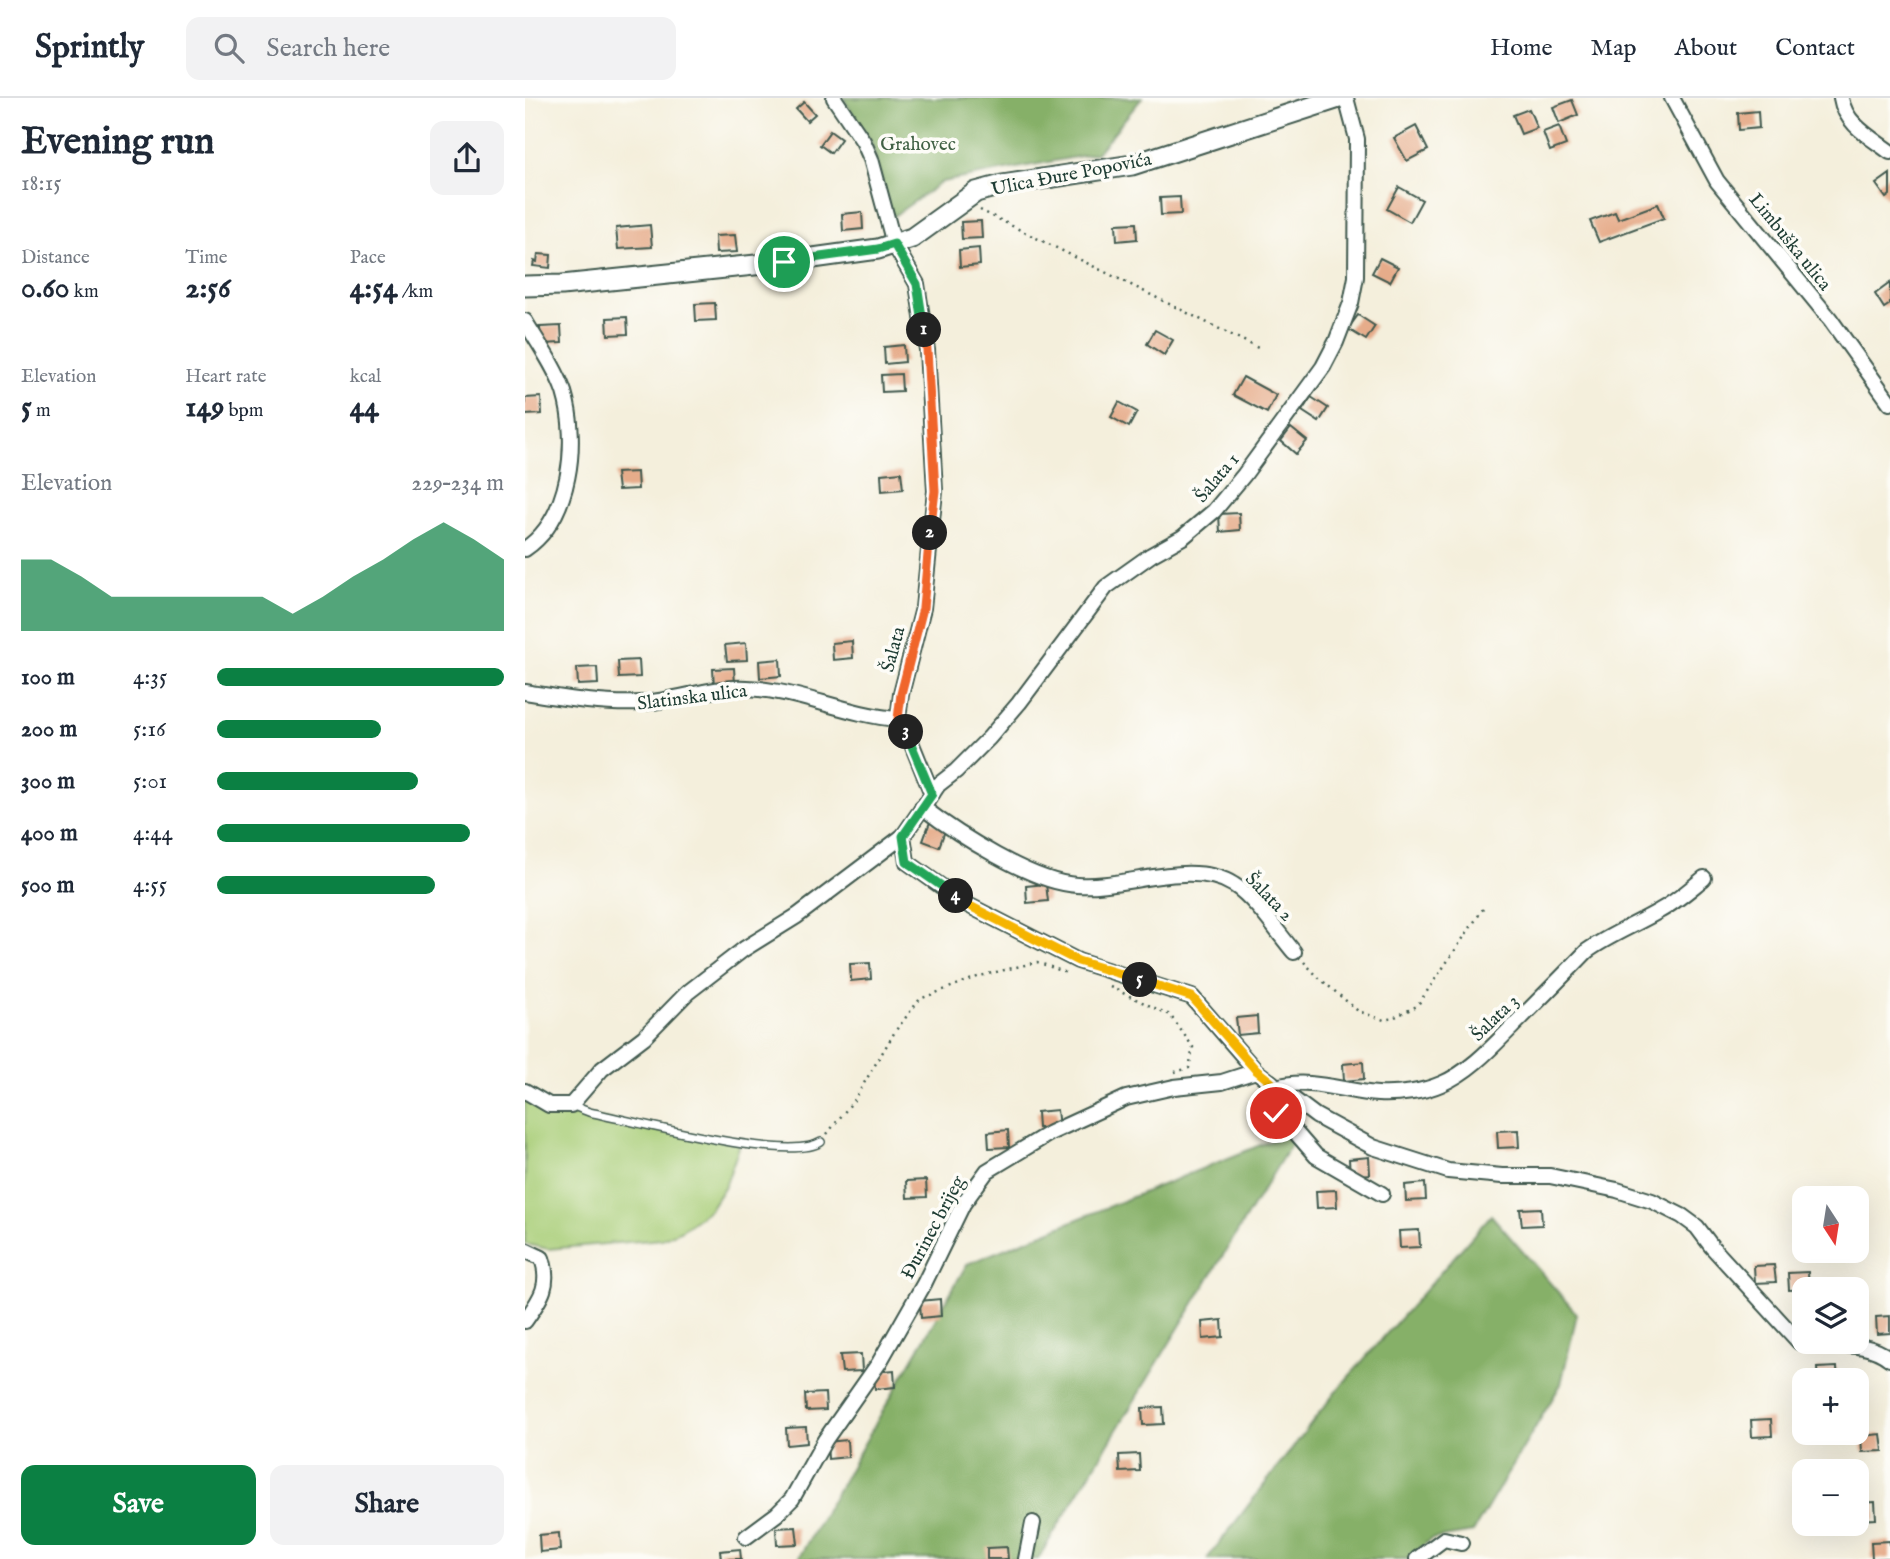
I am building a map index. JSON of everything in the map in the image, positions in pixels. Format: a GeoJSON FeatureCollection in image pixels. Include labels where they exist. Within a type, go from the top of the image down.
{"type":"FeatureCollection","features":[{"type":"Feature","properties":{"kind":"street","name":"Šalata"},"geometry":{"type":"LineString","coordinates":[[834,98],[863,141],[871,159],[894,244],[917,284],[927,350],[935,491],[923,608],[901,694],[898,719]]}},
{"type":"Feature","properties":{"kind":"street","name":"Ulica Đure Popovića"},"geometry":{"type":"LineString","coordinates":[[894,244],[912,238],[975,192],[1002,185],[1132,165],[1339,98]]}},
{"type":"Feature","properties":{"kind":"street","name":"Šalata 1"},"geometry":{"type":"LineString","coordinates":[[932,794],[938,785],[989,738],[1019,703],[1106,587],[1182,537],[1214,511],[1244,475],[1323,367],[1351,303],[1356,277],[1357,139],[1346,98]]}},
{"type":"Feature","properties":{"kind":"street","name":"Limbuška ulica"},"geometry":{"type":"LineString","coordinates":[[1672,98],[1717,181],[1830,319],[1890,402]]}},
{"type":"Feature","properties":{"kind":"street"},"geometry":{"type":"LineString","coordinates":[[1841,98],[1843,110],[1854,125],[1890,152]]}},
{"type":"Feature","properties":{"kind":"street"},"geometry":{"type":"LineString","coordinates":[[525,286],[562,285],[770,263],[878,249],[894,244]]}},
{"type":"Feature","properties":{"kind":"street"},"geometry":{"type":"LineString","coordinates":[[525,321],[563,391],[571,432],[561,504],[544,534],[525,549]]}},
{"type":"Feature","properties":{"kind":"street","name":"Slatinska ulica"},"geometry":{"type":"LineString","coordinates":[[525,692],[583,701],[640,703],[726,688],[767,689],[858,713],[898,719]]}},
{"type":"Feature","properties":{"kind":"street"},"geometry":{"type":"LineString","coordinates":[[525,1091],[549,1105],[571,1105],[601,1069],[645,1037],[687,993],[744,949],[797,916],[903,836],[932,794],[909,737],[898,719]]}},
{"type":"Feature","properties":{"kind":"street","name":"Šalata 2"},"geometry":{"type":"LineString","coordinates":[[922,807],[941,822],[1026,871],[1062,884],[1097,886],[1182,874],[1205,875],[1225,880],[1242,891],[1294,952]]}},
{"type":"Feature","properties":{"kind":"street"},"geometry":{"type":"LineString","coordinates":[[903,836],[907,862],[966,904],[1078,961],[1192,997],[1256,1070],[1338,1129],[1390,1154],[1448,1171],[1502,1176],[1550,1176],[1617,1190],[1652,1201],[1697,1227],[1799,1342],[1870,1348],[1890,1359]]}},
{"type":"Feature","properties":{"kind":"street","name":"Šalata 3"},"geometry":{"type":"LineString","coordinates":[[1274,1084],[1304,1084],[1379,1094],[1408,1093],[1440,1085],[1464,1071],[1495,1044],[1587,951],[1603,939],[1660,911],[1704,878]]}},
{"type":"Feature","properties":{"kind":"street","name":"Đurinec brijeg"},"geometry":{"type":"LineString","coordinates":[[746,1537],[792,1499],[825,1440],[879,1363],[924,1284],[963,1204],[987,1171],[1050,1133],[1126,1098],[1174,1087],[1222,1082],[1256,1070]]}},
{"type":"Feature","properties":{"kind":"street"},"geometry":{"type":"LineString","coordinates":[[1274,1084],[1270,1103],[1316,1156],[1382,1195]]}},
{"type":"Feature","properties":{"kind":"street"},"geometry":{"type":"LineString","coordinates":[[525,1250],[542,1258],[547,1272],[544,1290],[525,1321]]}},
{"type":"Feature","properties":{"kind":"street"},"geometry":{"type":"LineString","coordinates":[[1026,1559],[1033,1523]]}},
{"type":"Feature","properties":{"kind":"street"},"geometry":{"type":"LineString","coordinates":[[1417,1559],[1444,1539],[1461,1544]]}},
{"type":"Feature","properties":{"kind":"lane"},"geometry":{"type":"LineString","coordinates":[[571,1105],[589,1112],[753,1146],[794,1149],[821,1142]]}},
{"type":"Feature","properties":{"kind":"path"},"geometry":{"type":"LineString","coordinates":[[962,200],[1259,349]]}},
{"type":"Feature","properties":{"kind":"path"},"geometry":{"type":"LineString","coordinates":[[1294,952],[1318,977],[1358,1011],[1384,1020],[1393,1018],[1417,1006],[1483,909]]}},
{"type":"Feature","properties":{"kind":"path"},"geometry":{"type":"LineString","coordinates":[[821,1142],[854,1100],[896,1030],[920,999],[980,976],[1037,962],[1073,974]]}},
{"type":"Feature","properties":{"kind":"path"},"geometry":{"type":"LineString","coordinates":[[1109,986],[1170,1016],[1193,1047],[1189,1068],[1176,1072]]}},
{"type":"Feature","properties":{"kind":"green space","name":"Grahovec"},"geometry":{"type":"Polygon","coordinates":[[[843,98],[1142,98],[1097,153],[942,182],[892,217],[871,142],[843,98]]]}},
{"type":"Feature","properties":{"kind":"green space"},"geometry":{"type":"Polygon","coordinates":[[[525,1098],[549,1114],[574,1113],[740,1144],[726,1184],[710,1209],[682,1230],[662,1239],[548,1249],[525,1244],[525,1098]]]}},
{"type":"Feature","properties":{"kind":"green space"},"geometry":{"type":"Polygon","coordinates":[[[1300,1129],[1038,1559],[798,1559],[967,1264],[1300,1129]]]}},
{"type":"Feature","properties":{"kind":"green space"},"geometry":{"type":"Polygon","coordinates":[[[1491,1215],[1577,1314],[1561,1384],[1473,1532],[1431,1539],[1407,1559],[1207,1559],[1338,1389],[1491,1215]]]}},
{"type":"Feature","properties":{"kind":"building"},"geometry":{"type":"Polygon","coordinates":[[[1572,100],[1578,115],[1559,123],[1553,107],[1572,100]]]}},
{"type":"Feature","properties":{"kind":"building"},"geometry":{"type":"Polygon","coordinates":[[[804,102],[815,114],[807,121],[796,109],[804,102]]]}},
{"type":"Feature","properties":{"kind":"building"},"geometry":{"type":"Polygon","coordinates":[[[1529,109],[1537,128],[1521,134],[1513,115],[1529,109]]]}},
{"type":"Feature","properties":{"kind":"building"},"geometry":{"type":"Polygon","coordinates":[[[1758,111],[1759,128],[1739,130],[1738,113],[1758,111]]]}},
{"type":"Feature","properties":{"kind":"building"},"geometry":{"type":"Polygon","coordinates":[[[1416,126],[1428,150],[1407,161],[1394,138],[1416,126]]]}},
{"type":"Feature","properties":{"kind":"building"},"geometry":{"type":"Polygon","coordinates":[[[1559,126],[1566,145],[1550,151],[1543,132],[1559,126]]]}},
{"type":"Feature","properties":{"kind":"building"},"geometry":{"type":"Polygon","coordinates":[[[830,131],[841,139],[831,153],[820,145],[830,131]]]}},
{"type":"Feature","properties":{"kind":"building"},"geometry":{"type":"Polygon","coordinates":[[[1890,174],[1890,195],[1886,198],[1876,184],[1890,174]]]}},
{"type":"Feature","properties":{"kind":"building"},"geometry":{"type":"Polygon","coordinates":[[[1399,187],[1422,200],[1410,222],[1387,209],[1399,187]]]}},
{"type":"Feature","properties":{"kind":"building"},"geometry":{"type":"Polygon","coordinates":[[[1180,197],[1181,214],[1161,215],[1160,198],[1180,197]]]}},
{"type":"Feature","properties":{"kind":"building"},"geometry":{"type":"Polygon","coordinates":[[[1658,204],[1664,218],[1599,242],[1590,221],[1615,212],[1618,219],[1658,204]]]}},
{"type":"Feature","properties":{"kind":"building"},"geometry":{"type":"Polygon","coordinates":[[[862,212],[863,229],[843,231],[842,214],[862,212]]]}},
{"type":"Feature","properties":{"kind":"building"},"geometry":{"type":"Polygon","coordinates":[[[981,221],[982,238],[962,239],[961,222],[981,221]]]}},
{"type":"Feature","properties":{"kind":"building"},"geometry":{"type":"Polygon","coordinates":[[[1136,223],[1137,239],[1117,241],[1116,224],[1136,223]]]}},
{"type":"Feature","properties":{"kind":"building"},"geometry":{"type":"Polygon","coordinates":[[[650,225],[652,247],[618,249],[616,228],[650,225]]]}},
{"type":"Feature","properties":{"kind":"building"},"geometry":{"type":"Polygon","coordinates":[[[735,235],[737,252],[716,253],[715,236],[735,235]]]}},
{"type":"Feature","properties":{"kind":"building"},"geometry":{"type":"Polygon","coordinates":[[[979,248],[980,265],[960,267],[959,250],[979,248]]]}},
{"type":"Feature","properties":{"kind":"building"},"geometry":{"type":"Polygon","coordinates":[[[538,254],[551,255],[550,268],[533,266],[534,261],[537,262],[538,254]]]}},
{"type":"Feature","properties":{"kind":"building"},"geometry":{"type":"Polygon","coordinates":[[[1380,258],[1398,267],[1390,282],[1372,273],[1380,258]]]}},
{"type":"Feature","properties":{"kind":"building"},"geometry":{"type":"Polygon","coordinates":[[[1890,283],[1890,304],[1884,308],[1875,294],[1890,283]]]}},
{"type":"Feature","properties":{"kind":"building"},"geometry":{"type":"Polygon","coordinates":[[[715,303],[716,320],[696,321],[695,304],[715,303]]]}},
{"type":"Feature","properties":{"kind":"building"},"geometry":{"type":"Polygon","coordinates":[[[1358,315],[1375,326],[1366,340],[1348,329],[1358,315]]]}},
{"type":"Feature","properties":{"kind":"building"},"geometry":{"type":"Polygon","coordinates":[[[627,317],[628,334],[608,335],[607,318],[627,317]]]}},
{"type":"Feature","properties":{"kind":"building"},"geometry":{"type":"Polygon","coordinates":[[[561,326],[562,343],[541,344],[540,327],[561,326]]]}},
{"type":"Feature","properties":{"kind":"building"},"geometry":{"type":"Polygon","coordinates":[[[1155,330],[1173,340],[1164,355],[1147,344],[1155,330]]]}},
{"type":"Feature","properties":{"kind":"building"},"geometry":{"type":"Polygon","coordinates":[[[904,345],[905,362],[885,364],[884,347],[904,345]]]}},
{"type":"Feature","properties":{"kind":"building"},"geometry":{"type":"Polygon","coordinates":[[[901,374],[902,391],[882,392],[881,375],[901,374]]]}},
{"type":"Feature","properties":{"kind":"building"},"geometry":{"type":"Polygon","coordinates":[[[1243,377],[1276,395],[1267,413],[1233,395],[1243,377]]]}},
{"type":"Feature","properties":{"kind":"building"},"geometry":{"type":"Polygon","coordinates":[[[541,397],[542,414],[525,415],[525,398],[541,397]]]}},
{"type":"Feature","properties":{"kind":"building"},"geometry":{"type":"Polygon","coordinates":[[[1311,397],[1328,408],[1319,422],[1302,411],[1311,397]]]}},
{"type":"Feature","properties":{"kind":"building"},"geometry":{"type":"Polygon","coordinates":[[[1119,402],[1137,412],[1129,427],[1111,417],[1119,402]]]}},
{"type":"Feature","properties":{"kind":"building"},"geometry":{"type":"Polygon","coordinates":[[[1291,428],[1307,441],[1296,454],[1281,441],[1291,428]]]}},
{"type":"Feature","properties":{"kind":"building"},"geometry":{"type":"Polygon","coordinates":[[[637,472],[638,489],[618,490],[616,473],[637,472]]]}},
{"type":"Feature","properties":{"kind":"building"},"geometry":{"type":"Polygon","coordinates":[[[901,472],[903,489],[882,491],[881,474],[901,472]]]}},
{"type":"Feature","properties":{"kind":"building"},"geometry":{"type":"Polygon","coordinates":[[[1239,513],[1240,530],[1220,532],[1219,514],[1239,513]]]}},
{"type":"Feature","properties":{"kind":"building"},"geometry":{"type":"Polygon","coordinates":[[[852,641],[853,658],[833,660],[832,643],[852,641]]]}},
{"type":"Feature","properties":{"kind":"building"},"geometry":{"type":"Polygon","coordinates":[[[746,643],[747,660],[727,661],[725,645],[746,643]]]}},
{"type":"Feature","properties":{"kind":"building"},"geometry":{"type":"Polygon","coordinates":[[[780,659],[781,676],[760,678],[759,661],[780,659]]]}},
{"type":"Feature","properties":{"kind":"building"},"geometry":{"type":"Polygon","coordinates":[[[639,660],[640,677],[619,678],[618,661],[639,660]]]}},
{"type":"Feature","properties":{"kind":"building"},"geometry":{"type":"Polygon","coordinates":[[[597,667],[598,684],[578,685],[577,668],[597,667]]]}},
{"type":"Feature","properties":{"kind":"building"},"geometry":{"type":"Polygon","coordinates":[[[734,668],[735,685],[714,686],[713,669],[734,668]]]}},
{"type":"Feature","properties":{"kind":"building"},"geometry":{"type":"Polygon","coordinates":[[[930,822],[946,828],[939,847],[923,841],[930,822]]]}},
{"type":"Feature","properties":{"kind":"building"},"geometry":{"type":"Polygon","coordinates":[[[1046,884],[1048,901],[1027,903],[1026,886],[1046,884]]]}},
{"type":"Feature","properties":{"kind":"building"},"geometry":{"type":"Polygon","coordinates":[[[870,963],[871,979],[851,981],[850,964],[870,963]]]}},
{"type":"Feature","properties":{"kind":"building"},"geometry":{"type":"Polygon","coordinates":[[[1257,1016],[1258,1033],[1238,1035],[1236,1018],[1257,1016]]]}},
{"type":"Feature","properties":{"kind":"building"},"geometry":{"type":"Polygon","coordinates":[[[1363,1062],[1364,1079],[1344,1081],[1343,1064],[1363,1062]]]}},
{"type":"Feature","properties":{"kind":"building"},"geometry":{"type":"Polygon","coordinates":[[[1057,1110],[1059,1127],[1038,1128],[1037,1112],[1057,1110]]]}},
{"type":"Feature","properties":{"kind":"building"},"geometry":{"type":"Polygon","coordinates":[[[1008,1130],[1009,1147],[989,1148],[988,1132],[1008,1130]]]}},
{"type":"Feature","properties":{"kind":"building"},"geometry":{"type":"Polygon","coordinates":[[[1518,1130],[1519,1147],[1498,1148],[1497,1131],[1518,1130]]]}},
{"type":"Feature","properties":{"kind":"building"},"geometry":{"type":"Polygon","coordinates":[[[1369,1157],[1370,1174],[1350,1176],[1349,1159],[1369,1157]]]}},
{"type":"Feature","properties":{"kind":"building"},"geometry":{"type":"Polygon","coordinates":[[[926,1180],[927,1197],[907,1198],[906,1181],[926,1180]]]}},
{"type":"Feature","properties":{"kind":"building"},"geometry":{"type":"Polygon","coordinates":[[[1425,1183],[1426,1200],[1406,1201],[1405,1185],[1425,1183]]]}},
{"type":"Feature","properties":{"kind":"building"},"geometry":{"type":"Polygon","coordinates":[[[1336,1190],[1337,1207],[1317,1208],[1316,1191],[1336,1190]]]}},
{"type":"Feature","properties":{"kind":"building"},"geometry":{"type":"Polygon","coordinates":[[[1541,1208],[1542,1225],[1522,1226],[1520,1209],[1541,1208]]]}},
{"type":"Feature","properties":{"kind":"building"},"geometry":{"type":"Polygon","coordinates":[[[1419,1230],[1420,1247],[1400,1248],[1399,1231],[1419,1230]]]}},
{"type":"Feature","properties":{"kind":"building"},"geometry":{"type":"Polygon","coordinates":[[[1774,1265],[1776,1282],[1755,1283],[1754,1266],[1774,1265]]]}},
{"type":"Feature","properties":{"kind":"building"},"geometry":{"type":"Polygon","coordinates":[[[1808,1272],[1808,1277],[1792,1277],[1792,1290],[1789,1290],[1788,1273],[1808,1272]]]}},
{"type":"Feature","properties":{"kind":"building"},"geometry":{"type":"Polygon","coordinates":[[[940,1299],[941,1316],[921,1318],[920,1301],[940,1299]]]}},
{"type":"Feature","properties":{"kind":"building"},"geometry":{"type":"Polygon","coordinates":[[[1890,1316],[1890,1333],[1877,1334],[1876,1317],[1890,1316]]]}},
{"type":"Feature","properties":{"kind":"building"},"geometry":{"type":"Polygon","coordinates":[[[1222,1320],[1223,1337],[1203,1339],[1202,1322],[1222,1320]]]}},
{"type":"Feature","properties":{"kind":"building"},"geometry":{"type":"Polygon","coordinates":[[[861,1354],[862,1371],[842,1372],[840,1355],[861,1354]]]}},
{"type":"Feature","properties":{"kind":"building"},"geometry":{"type":"Polygon","coordinates":[[[894,1370],[895,1387],[875,1389],[874,1372],[894,1370]]]}},
{"type":"Feature","properties":{"kind":"building"},"geometry":{"type":"Polygon","coordinates":[[[825,1393],[826,1410],[806,1411],[805,1394],[825,1393]]]}},
{"type":"Feature","properties":{"kind":"building"},"geometry":{"type":"Polygon","coordinates":[[[1163,1407],[1164,1424],[1143,1425],[1142,1408],[1163,1407]]]}},
{"type":"Feature","properties":{"kind":"building"},"geometry":{"type":"Polygon","coordinates":[[[1771,1419],[1772,1436],[1752,1437],[1751,1420],[1771,1419]]]}},
{"type":"Feature","properties":{"kind":"building"},"geometry":{"type":"Polygon","coordinates":[[[806,1427],[807,1443],[787,1445],[786,1428],[806,1427]]]}},
{"type":"Feature","properties":{"kind":"building"},"geometry":{"type":"Polygon","coordinates":[[[1881,1434],[1883,1451],[1862,1452],[1862,1445],[1869,1445],[1869,1435],[1881,1434]]]}},
{"type":"Feature","properties":{"kind":"building"},"geometry":{"type":"Polygon","coordinates":[[[847,1440],[848,1457],[828,1459],[827,1442],[847,1440]]]}},
{"type":"Feature","properties":{"kind":"building"},"geometry":{"type":"Polygon","coordinates":[[[1139,1454],[1140,1471],[1120,1472],[1119,1455],[1139,1454]]]}},
{"type":"Feature","properties":{"kind":"building"},"geometry":{"type":"Polygon","coordinates":[[[1869,1502],[1875,1502],[1876,1519],[1869,1519],[1869,1502]]]}},
{"type":"Feature","properties":{"kind":"building"},"geometry":{"type":"Polygon","coordinates":[[[796,1527],[798,1544],[777,1545],[776,1528],[796,1527]]]}},
{"type":"Feature","properties":{"kind":"building"},"geometry":{"type":"Polygon","coordinates":[[[559,1533],[560,1550],[540,1552],[539,1535],[559,1533]]]}},
{"type":"Feature","properties":{"kind":"building"},"geometry":{"type":"Polygon","coordinates":[[[1890,1541],[1890,1558],[1872,1559],[1871,1542],[1890,1541]]]}},
{"type":"Feature","properties":{"kind":"building"},"geometry":{"type":"Polygon","coordinates":[[[1007,1547],[1008,1559],[987,1559],[987,1548],[1007,1547]]]}},
{"type":"Feature","properties":{"kind":"building"},"geometry":{"type":"Polygon","coordinates":[[[740,1549],[741,1559],[721,1559],[720,1551],[740,1549]]]}},
{"type":"Feature","properties":{"kind":"route"},"geometry":{"type":"LineString","coordinates":[[784,262],[878,249],[894,244],[917,284],[927,350],[935,491],[923,608],[901,694],[898,719],[909,737],[932,794],[903,836],[907,862],[966,904],[1078,961],[1192,997],[1256,1070],[1271,1082],[1270,1103],[1276,1113]]}}]}
